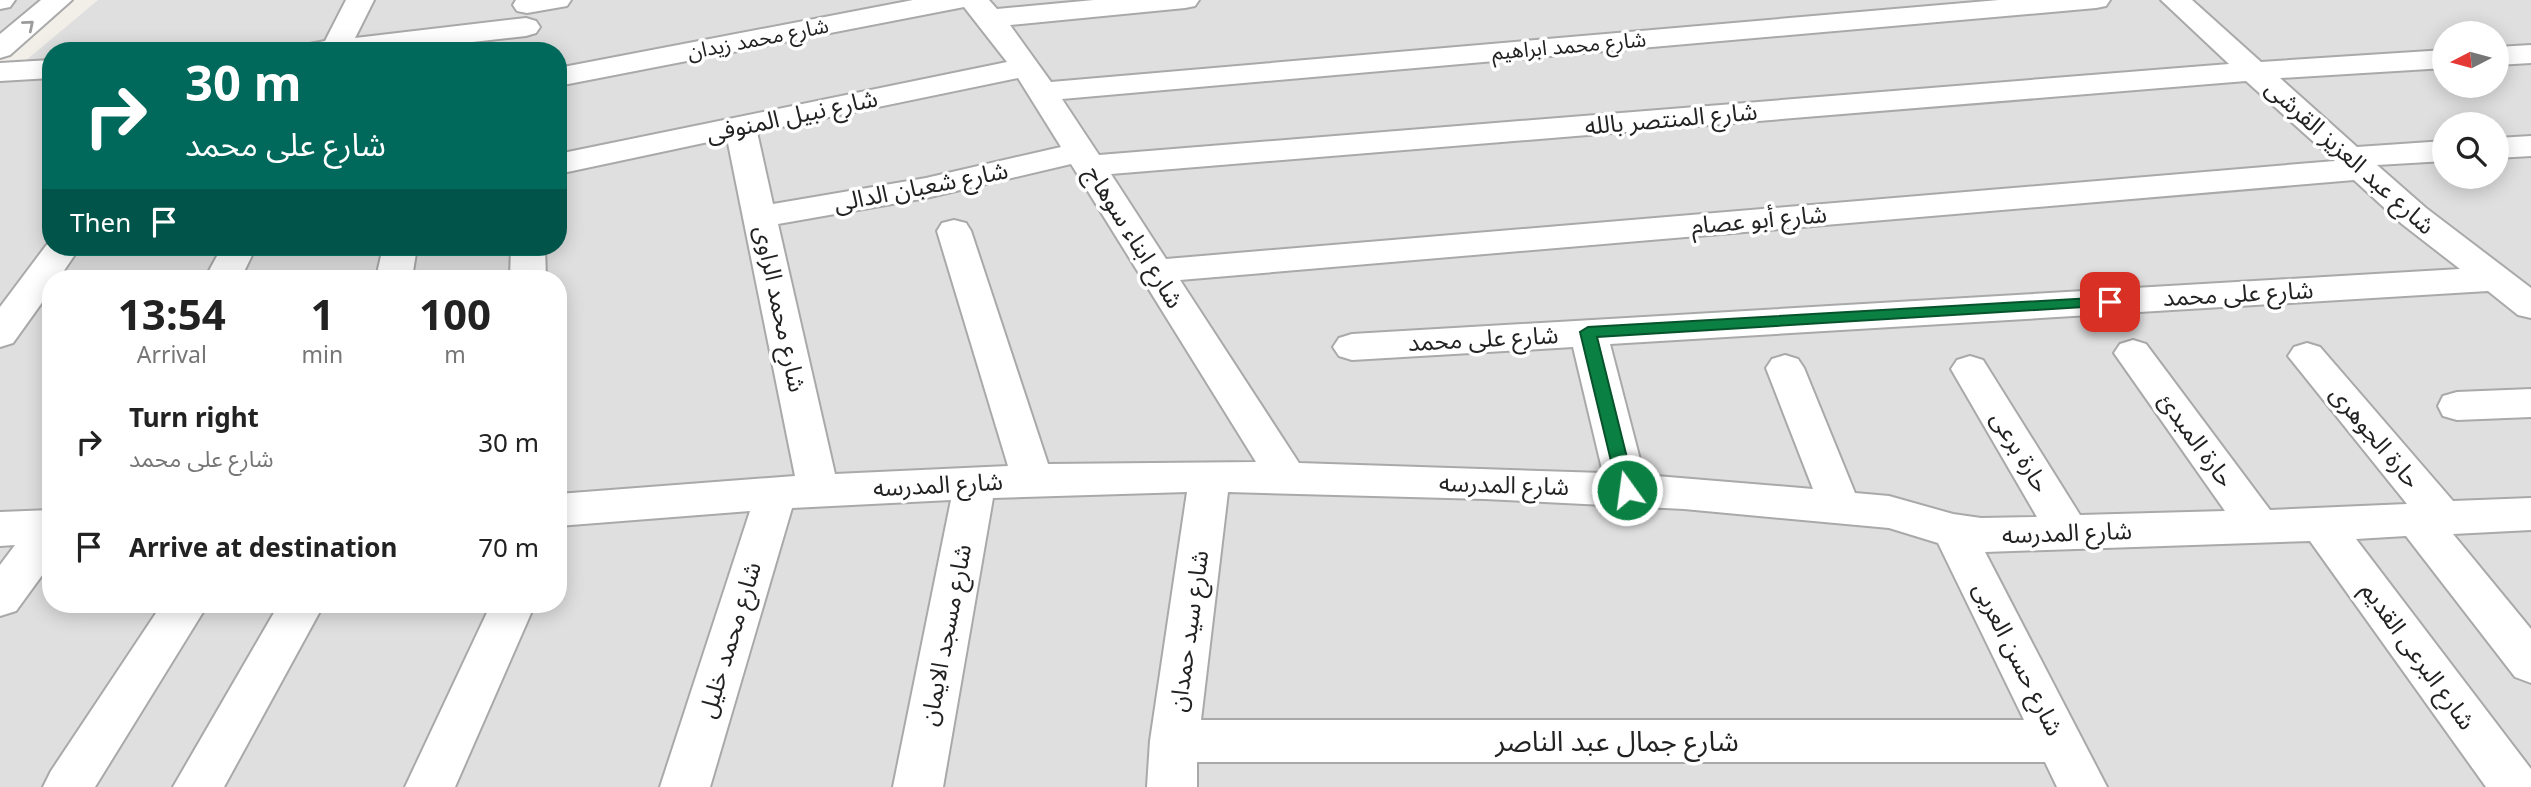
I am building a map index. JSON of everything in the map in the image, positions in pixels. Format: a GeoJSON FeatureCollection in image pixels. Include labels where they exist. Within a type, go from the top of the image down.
{"type":"FeatureCollection","features":[{"type":"Feature","properties":{"kind":"street"},"geometry":{"type":"LineString","coordinates":[[0,49],[58,0]]}},
{"type":"Feature","properties":{"kind":"street"},"geometry":{"type":"LineString","coordinates":[[333,42],[360,0]]}},
{"type":"Feature","properties":{"kind":"street"},"geometry":{"type":"LineString","coordinates":[[383,42],[527,21],[557,0]]}},
{"type":"Feature","properties":{"kind":"street","name":"شارع محمد زيدان"},"geometry":{"type":"LineString","coordinates":[[567,75],[957,0]]}},
{"type":"Feature","properties":{"kind":"street"},"geometry":{"type":"LineString","coordinates":[[982,9],[1185,0]]}},
{"type":"Feature","properties":{"kind":"street","name":"شارع محمد ابراهيم"},"geometry":{"type":"LineString","coordinates":[[1033,80],[2096,0]]}},
{"type":"Feature","properties":{"kind":"street","name":"شارع عبد العزيز القرشى"},"geometry":{"type":"LineString","coordinates":[[2175,0],[2414,216],[2531,306]]}},
{"type":"Feature","properties":{"kind":"street","name":"شارع ابناء سوهاج"},"geometry":{"type":"LineString","coordinates":[[982,9],[1085,159],[1288,479]]}},
{"type":"Feature","properties":{"kind":"street"},"geometry":{"type":"LineString","coordinates":[[2510,55],[2531,54]]}},
{"type":"Feature","properties":{"kind":"street","name":"شارع المنتصر بالله"},"geometry":{"type":"LineString","coordinates":[[1085,159],[2432,60]]}},
{"type":"Feature","properties":{"kind":"street"},"geometry":{"type":"LineString","coordinates":[[0,72],[42,70]]}},
{"type":"Feature","properties":{"kind":"street","name":"شارع نبيل المنوفى"},"geometry":{"type":"LineString","coordinates":[[567,162],[740,127],[1033,80]]}},
{"type":"Feature","properties":{"kind":"street","name":"شارع محمد الراوى"},"geometry":{"type":"LineString","coordinates":[[740,127],[760,217],[797,492]]}},
{"type":"Feature","properties":{"kind":"street"},"geometry":{"type":"LineString","coordinates":[[2509,147],[2531,146]]}},
{"type":"Feature","properties":{"kind":"street","name":"شارع أبو عصام"},"geometry":{"type":"LineString","coordinates":[[1156,271],[2356,163],[2432,153]]}},
{"type":"Feature","properties":{"kind":"street","name":"شارع شعبان الدالى"},"geometry":{"type":"LineString","coordinates":[[760,217],[1085,159]]}},
{"type":"Feature","properties":{"kind":"street"},"geometry":{"type":"LineString","coordinates":[[954,231],[1033,480]]}},
{"type":"Feature","properties":{"kind":"street"},"geometry":{"type":"LineString","coordinates":[[0,334],[42,276]]}},
{"type":"Feature","properties":{"kind":"street","name":"شارع على محمد"},"geometry":{"type":"LineString","coordinates":[[1352,347],[2494,279]]}},
{"type":"Feature","properties":{"kind":"street"},"geometry":{"type":"LineString","coordinates":[[1588,332],[1627,490]]}},
{"type":"Feature","properties":{"kind":"street","name":"حارة المبدئ"},"geometry":{"type":"LineString","coordinates":[[2133,353],[2259,527]]}},
{"type":"Feature","properties":{"kind":"street","name":"حارة الجوهرى"},"geometry":{"type":"LineString","coordinates":[[2307,356],[2430,519],[2531,663]]}},
{"type":"Feature","properties":{"kind":"street"},"geometry":{"type":"LineString","coordinates":[[1785,368],[1840,508]]}},
{"type":"Feature","properties":{"kind":"street","name":"حارة برعى"},"geometry":{"type":"LineString","coordinates":[[1970,369],[2069,534]]}},
{"type":"Feature","properties":{"kind":"street"},"geometry":{"type":"LineString","coordinates":[[2458,406],[2531,403]]}},
{"type":"Feature","properties":{"kind":"street","name":"شارع المدرسه"},"geometry":{"type":"LineString","coordinates":[[567,509],[797,492],[1033,480],[1210,476],[1485,483],[1627,490],[1889,512],[1953,531],[1981,535],[2259,527],[2531,514]]}},
{"type":"Feature","properties":{"kind":"street","name":"شارع سيد حمدان"},"geometry":{"type":"LineString","coordinates":[[1173,764],[1210,476]]}},
{"type":"Feature","properties":{"kind":"street","name":"شارع مسجد الايمان"},"geometry":{"type":"LineString","coordinates":[[918,787],[975,484]]}},
{"type":"Feature","properties":{"kind":"street","name":"شارع محمد خليل"},"geometry":{"type":"LineString","coordinates":[[685,787],[797,492]]}},
{"type":"Feature","properties":{"kind":"street","name":"شارع البرعى القديم"},"geometry":{"type":"LineString","coordinates":[[2321,524],[2515,787]]}},
{"type":"Feature","properties":{"kind":"street"},"geometry":{"type":"LineString","coordinates":[[0,529],[42,528]]}},
{"type":"Feature","properties":{"kind":"street","name":"شارع حسن العربى"},"geometry":{"type":"LineString","coordinates":[[1953,531],[2082,787]]}},
{"type":"Feature","properties":{"kind":"street"},"geometry":{"type":"LineString","coordinates":[[0,598],[42,540]]}},
{"type":"Feature","properties":{"kind":"street"},"geometry":{"type":"LineString","coordinates":[[68,787],[180,613]]}},
{"type":"Feature","properties":{"kind":"street"},"geometry":{"type":"LineString","coordinates":[[198,787],[297,613]]}},
{"type":"Feature","properties":{"kind":"street"},"geometry":{"type":"LineString","coordinates":[[430,787],[509,613]]}},
{"type":"Feature","properties":{"kind":"street","name":"شارع جمال عبد الناصر"},"geometry":{"type":"LineString","coordinates":[[1173,764],[2059,741]]}},
{"type":"Feature","properties":{"kind":"shaded area"},"geometry":{"type":"Polygon","coordinates":[[[0,0],[42,0],[0,32],[0,0]]]}},
{"type":"Feature","properties":{"kind":"shaded area"},"geometry":{"type":"Polygon","coordinates":[[[98,0],[2531,0],[2531,787],[0,787],[0,82],[42,47],[42,256],[567,256],[567,42],[48,42],[98,0]]]}},
{"type":"Feature","properties":{"kind":"route"},"geometry":{"type":"LineString","coordinates":[[1627,490],[1588,332],[2110,302]]}}]}
